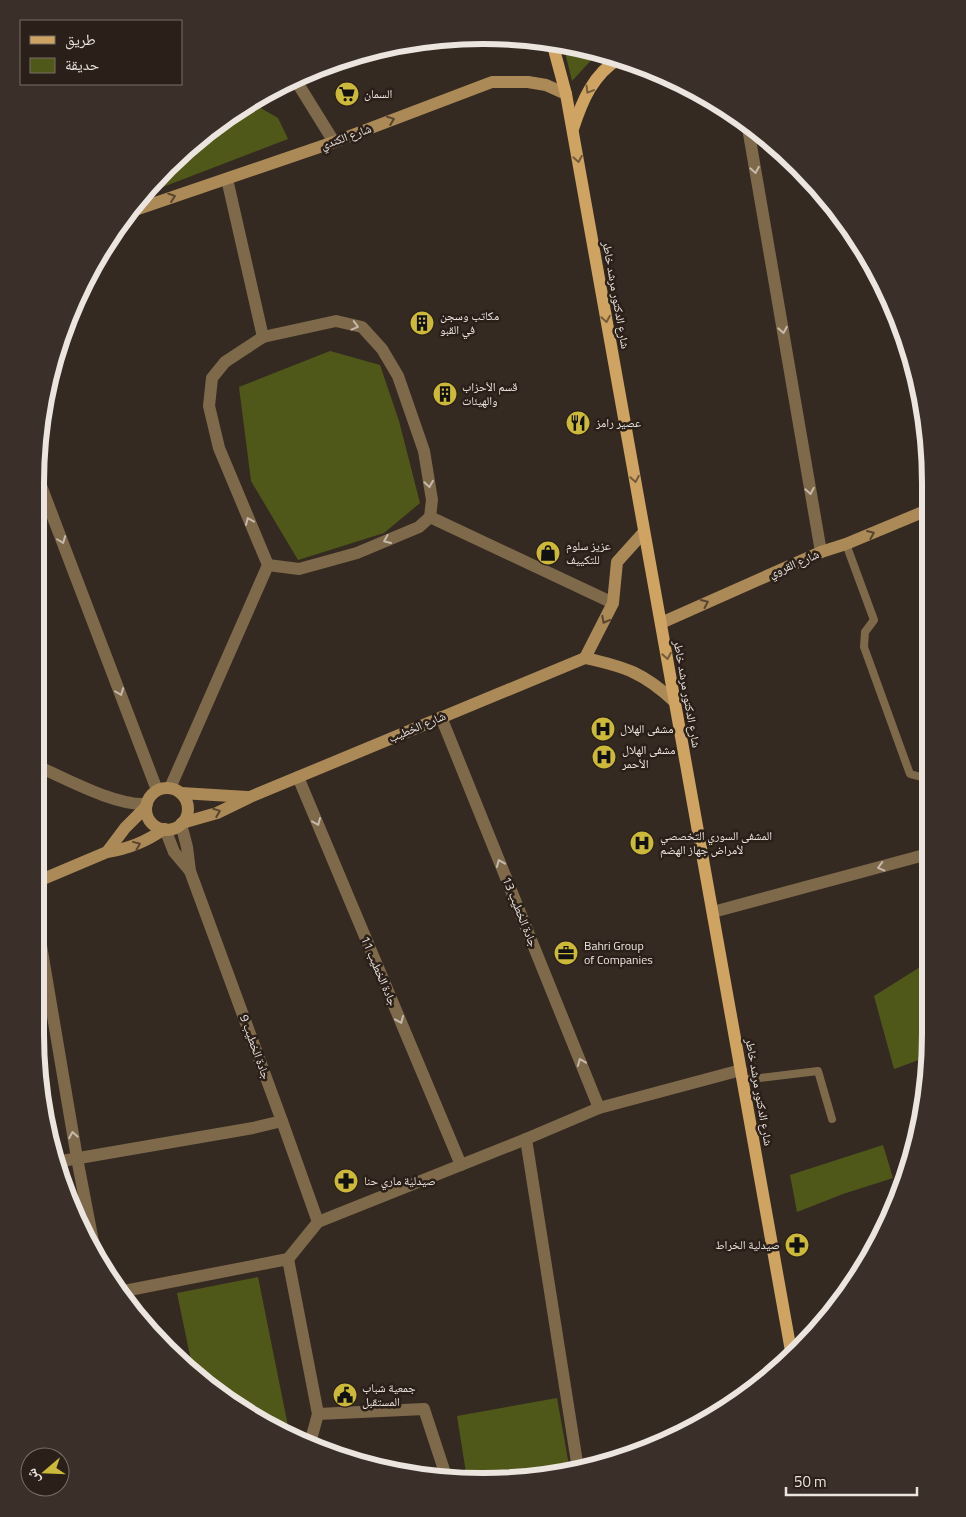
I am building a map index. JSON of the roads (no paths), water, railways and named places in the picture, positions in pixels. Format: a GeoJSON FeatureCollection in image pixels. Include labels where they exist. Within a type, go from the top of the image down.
{"type":"FeatureCollection","features":[{"type":"Feature","properties":{"kind":"main road","name":"شارع الدكتور مرشد خاطر"},"geometry":{"type":"LineString","coordinates":[[554,50],[566,94],[573,132],[790,1348]]}},
{"type":"Feature","properties":{"kind":"main road"},"geometry":{"type":"LineString","coordinates":[[573,132],[581,104],[588,91],[605,69],[612,64]]}},
{"type":"Feature","properties":{"kind":"main road","name":"شارع الكندي"},"geometry":{"type":"LineString","coordinates":[[141,208],[334,142],[492,82],[510,81],[546,85],[566,94]]}},
{"type":"Feature","properties":{"kind":"main road","name":"شارع القروي"},"geometry":{"type":"LineString","coordinates":[[661,622],[821,552],[846,544],[922,512]]}},
{"type":"Feature","properties":{"kind":"main road"},"geometry":{"type":"LineString","coordinates":[[644,532],[617,562],[613,603],[585,658],[619,665],[643,676],[658,686],[675,702]]}},
{"type":"Feature","properties":{"kind":"main road","name":"شارع الخطيب"},"geometry":{"type":"LineString","coordinates":[[182,823],[217,812],[585,658]]}},
{"type":"Feature","properties":{"kind":"main road"},"geometry":{"type":"LineString","coordinates":[[44,879],[107,852],[142,843],[164,829],[174,828],[182,823],[186,818],[188,808],[185,798],[176,791],[157,790],[151,796],[147,806],[147,812],[151,821],[154,825],[164,829]]}},
{"type":"Feature","properties":{"kind":"main road","name":"شارع الخطيب"},"geometry":{"type":"LineString","coordinates":[[176,791],[250,797]]}},
{"type":"Feature","properties":{"kind":"main road"},"geometry":{"type":"LineString","coordinates":[[107,852],[124,828],[147,806]]}},
{"type":"Feature","properties":{"kind":"street"},"geometry":{"type":"LineString","coordinates":[[298,85],[334,142]]}},
{"type":"Feature","properties":{"kind":"street"},"geometry":{"type":"LineString","coordinates":[[749,134],[821,552]]}},
{"type":"Feature","properties":{"kind":"street"},"geometry":{"type":"LineString","coordinates":[[226,179],[264,337]]}},
{"type":"Feature","properties":{"kind":"street"},"geometry":{"type":"LineString","coordinates":[[176,791],[268,565],[219,448],[209,406],[212,378],[225,362],[264,337],[336,321],[362,327],[382,349],[398,376],[424,452],[432,500],[430,517],[419,527],[357,553],[299,569],[268,565]]}},
{"type":"Feature","properties":{"kind":"street"},"geometry":{"type":"LineString","coordinates":[[44,494],[157,790]]}},
{"type":"Feature","properties":{"kind":"street"},"geometry":{"type":"LineString","coordinates":[[430,517],[613,603]]}},
{"type":"Feature","properties":{"kind":"street","name":"جادة الخطيب 13"},"geometry":{"type":"LineString","coordinates":[[441,718],[599,1108]]}},
{"type":"Feature","properties":{"kind":"street"},"geometry":{"type":"LineString","coordinates":[[44,769],[118,801],[147,806]]}},
{"type":"Feature","properties":{"kind":"street","name":"جادة الخطيب 11"},"geometry":{"type":"LineString","coordinates":[[298,777],[461,1165]]}},
{"type":"Feature","properties":{"kind":"street","name":"جادة الخطيب 9"},"geometry":{"type":"LineString","coordinates":[[182,823],[190,871],[318,1222]]}},
{"type":"Feature","properties":{"kind":"street","name":"جادة الخطيب 9"},"geometry":{"type":"LineString","coordinates":[[164,829],[174,852],[190,871]]}},
{"type":"Feature","properties":{"kind":"street"},"geometry":{"type":"LineString","coordinates":[[712,912],[922,856]]}},
{"type":"Feature","properties":{"kind":"street"},"geometry":{"type":"LineString","coordinates":[[44,963],[91,1232]]}},
{"type":"Feature","properties":{"kind":"street"},"geometry":{"type":"LineString","coordinates":[[127,1290],[288,1259],[318,1222],[599,1108],[742,1075]]}},
{"type":"Feature","properties":{"kind":"street"},"geometry":{"type":"LineString","coordinates":[[63,1161],[253,1128],[282,1120]]}},
{"type":"Feature","properties":{"kind":"street"},"geometry":{"type":"LineString","coordinates":[[526,1139],[577,1463]]}},
{"type":"Feature","properties":{"kind":"street"},"geometry":{"type":"LineString","coordinates":[[288,1259],[318,1414],[311,1438]]}},
{"type":"Feature","properties":{"kind":"street"},"geometry":{"type":"LineString","coordinates":[[318,1414],[424,1409],[444,1471]]}},
{"type":"Feature","properties":{"kind":"lane"},"geometry":{"type":"LineString","coordinates":[[846,544],[874,620],[865,632],[864,647],[910,774],[922,777]]}},
{"type":"Feature","properties":{"kind":"lane"},"geometry":{"type":"LineString","coordinates":[[742,1075],[818,1071],[832,1119]]}},
{"type":"Feature","properties":{"kind":"place","name":"السمان"},"geometry":{"type":"Point","coordinates":[347,94]}},
{"type":"Feature","properties":{"kind":"place","name":"مكاتب وسجن في القبو"},"geometry":{"type":"Point","coordinates":[422,323]}},
{"type":"Feature","properties":{"kind":"place","name":"قسم الأحزاب والهيئات"},"geometry":{"type":"Point","coordinates":[445,394]}},
{"type":"Feature","properties":{"kind":"place","name":"عصير رامز"},"geometry":{"type":"Point","coordinates":[578,423]}},
{"type":"Feature","properties":{"kind":"place","name":"عزيز سلوم للتكييف"},"geometry":{"type":"Point","coordinates":[548,553]}},
{"type":"Feature","properties":{"kind":"place","name":"مشفى الهلال"},"geometry":{"type":"Point","coordinates":[603,729]}},
{"type":"Feature","properties":{"kind":"place","name":"مشفى الهلال الأحمر"},"geometry":{"type":"Point","coordinates":[604,757]}},
{"type":"Feature","properties":{"kind":"place","name":"المشفى السوري التخصصي لأمراض جهاز الهضم"},"geometry":{"type":"Point","coordinates":[642,843]}},
{"type":"Feature","properties":{"kind":"place","name":"Bahri Group of Companies"},"geometry":{"type":"Point","coordinates":[566,953]}},
{"type":"Feature","properties":{"kind":"place","name":"صيدلية ماري حنا"},"geometry":{"type":"Point","coordinates":[346,1181]}},
{"type":"Feature","properties":{"kind":"place","name":"صيدلية الخراط"},"geometry":{"type":"Point","coordinates":[797,1245]}},
{"type":"Feature","properties":{"kind":"place","name":"جمعية شباب المستقبل"},"geometry":{"type":"Point","coordinates":[345,1395]}}]}
